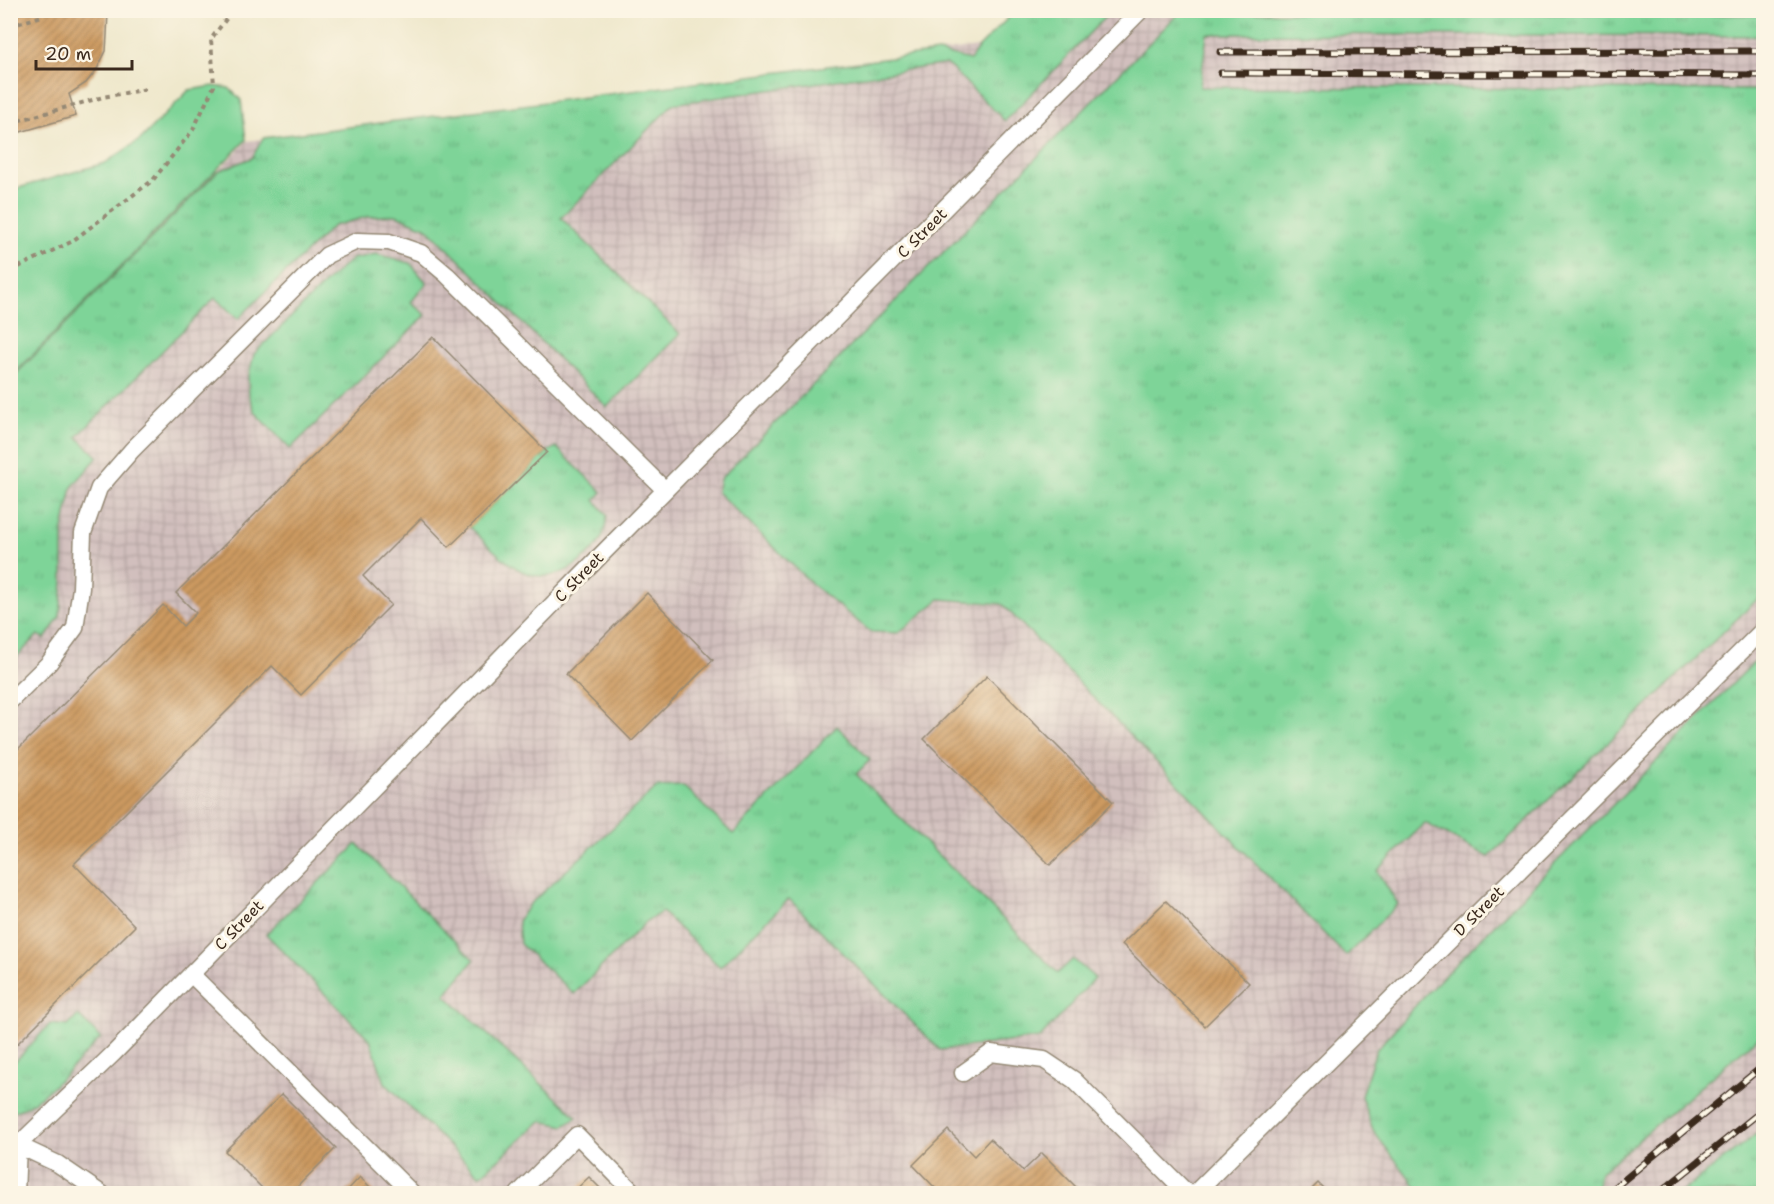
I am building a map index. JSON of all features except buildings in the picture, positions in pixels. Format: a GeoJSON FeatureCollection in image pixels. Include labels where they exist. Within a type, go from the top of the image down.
{"type":"FeatureCollection","features":[{"type":"Feature","properties":{"kind":"lane","name":"C Street"},"geometry":{"type":"LineString","coordinates":[[14,1144],[114,1053],[665,490],[1141,10]]}},
{"type":"Feature","properties":{"kind":"lane"},"geometry":{"type":"LineString","coordinates":[[10,701],[49,663],[75,628],[81,588],[83,533],[99,488],[132,450],[327,255],[357,241],[389,242],[421,253],[447,275],[665,490]]}},
{"type":"Feature","properties":{"kind":"lane","name":"D Street"},"geometry":{"type":"LineString","coordinates":[[1194,1194],[1764,629]]}},
{"type":"Feature","properties":{"kind":"lane"},"geometry":{"type":"LineString","coordinates":[[191,974],[413,1194]]}},
{"type":"Feature","properties":{"kind":"lane"},"geometry":{"type":"LineString","coordinates":[[963,1073],[991,1053],[1044,1060],[1074,1080],[1188,1194]]}},
{"type":"Feature","properties":{"kind":"lane"},"geometry":{"type":"LineString","coordinates":[[519,1194],[577,1136],[635,1194]]}},
{"type":"Feature","properties":{"kind":"lane"},"geometry":{"type":"LineString","coordinates":[[16,1194],[14,1144],[58,1164],[102,1194]]}},
{"type":"Feature","properties":{"kind":"path"},"geometry":{"type":"LineString","coordinates":[[10,26],[42,16],[50,10]]}},
{"type":"Feature","properties":{"kind":"path"},"geometry":{"type":"LineString","coordinates":[[10,271],[71,242],[153,180],[193,130],[206,104],[214,86],[211,39],[233,10]]}},
{"type":"Feature","properties":{"kind":"path"},"geometry":{"type":"LineString","coordinates":[[10,123],[102,97],[147,89]]}},
{"type":"Feature","properties":{"kind":"shaded area"},"geometry":{"type":"Polygon","coordinates":[[[1015,11],[1763,11],[1763,1193],[11,1194],[11,381],[247,141],[978,47],[1015,11]]]}},
{"type":"Feature","properties":{"kind":"green space"},"geometry":{"type":"Polygon","coordinates":[[[1015,11],[1111,11],[1005,121],[947,64],[673,104],[561,218],[680,334],[607,407],[427,228],[396,215],[367,217],[333,226],[238,319],[215,298],[77,437],[98,457],[72,487],[63,529],[63,582],[60,616],[45,639],[38,635],[11,663],[11,379],[218,171],[252,158],[263,138],[938,52],[970,60],[979,47],[1015,11]]]}},
{"type":"Feature","properties":{"kind":"green space"},"geometry":{"type":"Polygon","coordinates":[[[1180,12],[1763,15],[1763,36],[1207,34],[1200,87],[1763,90],[1763,594],[1489,857],[1425,823],[1377,871],[1398,904],[1346,956],[1002,604],[940,599],[898,633],[871,632],[814,586],[717,492],[720,479],[1180,12]]]}},
{"type":"Feature","properties":{"kind":"green space"},"geometry":{"type":"Polygon","coordinates":[[[214,86],[229,88],[241,100],[246,140],[11,377],[11,190],[105,163],[141,139],[189,90],[214,86]]]}},
{"type":"Feature","properties":{"kind":"green space"},"geometry":{"type":"Polygon","coordinates":[[[376,254],[410,263],[427,283],[411,302],[426,315],[290,449],[255,412],[249,396],[248,378],[254,354],[352,259],[376,254]]]}},
{"type":"Feature","properties":{"kind":"green space"},"geometry":{"type":"Polygon","coordinates":[[[556,447],[602,492],[595,500],[607,515],[605,530],[592,551],[564,572],[548,576],[534,575],[507,562],[469,527],[547,452],[556,447]]]}},
{"type":"Feature","properties":{"kind":"green space"},"geometry":{"type":"Polygon","coordinates":[[[1763,653],[1763,1033],[1600,1173],[1597,1193],[1419,1193],[1373,1131],[1361,1096],[1376,1050],[1424,996],[1763,653]]]}},
{"type":"Feature","properties":{"kind":"green space"},"geometry":{"type":"Polygon","coordinates":[[[837,726],[870,760],[856,774],[1058,973],[1073,959],[1095,978],[1040,1038],[940,1050],[789,899],[720,967],[662,912],[648,920],[574,994],[520,944],[518,921],[529,905],[657,787],[683,786],[733,834],[837,726]]]}},
{"type":"Feature","properties":{"kind":"green space"},"geometry":{"type":"Polygon","coordinates":[[[357,844],[474,960],[445,995],[577,1117],[564,1126],[541,1121],[480,1176],[385,1083],[370,1040],[266,934],[357,844]]]}},
{"type":"Feature","properties":{"kind":"green space"},"geometry":{"type":"Polygon","coordinates":[[[78,1015],[101,1038],[45,1093],[21,1109],[11,1111],[11,1066],[50,1024],[68,1026],[78,1015]]]}},
{"type":"Feature","properties":{"kind":"green space"},"geometry":{"type":"Polygon","coordinates":[[[1763,1129],[1763,1193],[1680,1193],[1763,1129]]]}},
{"type":"Feature","properties":{"kind":"railway"},"geometry":{"type":"LineString","coordinates":[[1220,52],[1764,51]]}},
{"type":"Feature","properties":{"kind":"railway"},"geometry":{"type":"LineString","coordinates":[[1221,73],[1764,75]]}},
{"type":"Feature","properties":{"kind":"railway"},"geometry":{"type":"LineString","coordinates":[[1613,1189],[1764,1065]]}},
{"type":"Feature","properties":{"kind":"railway"},"geometry":{"type":"LineString","coordinates":[[1658,1194],[1764,1109]]}}]}
